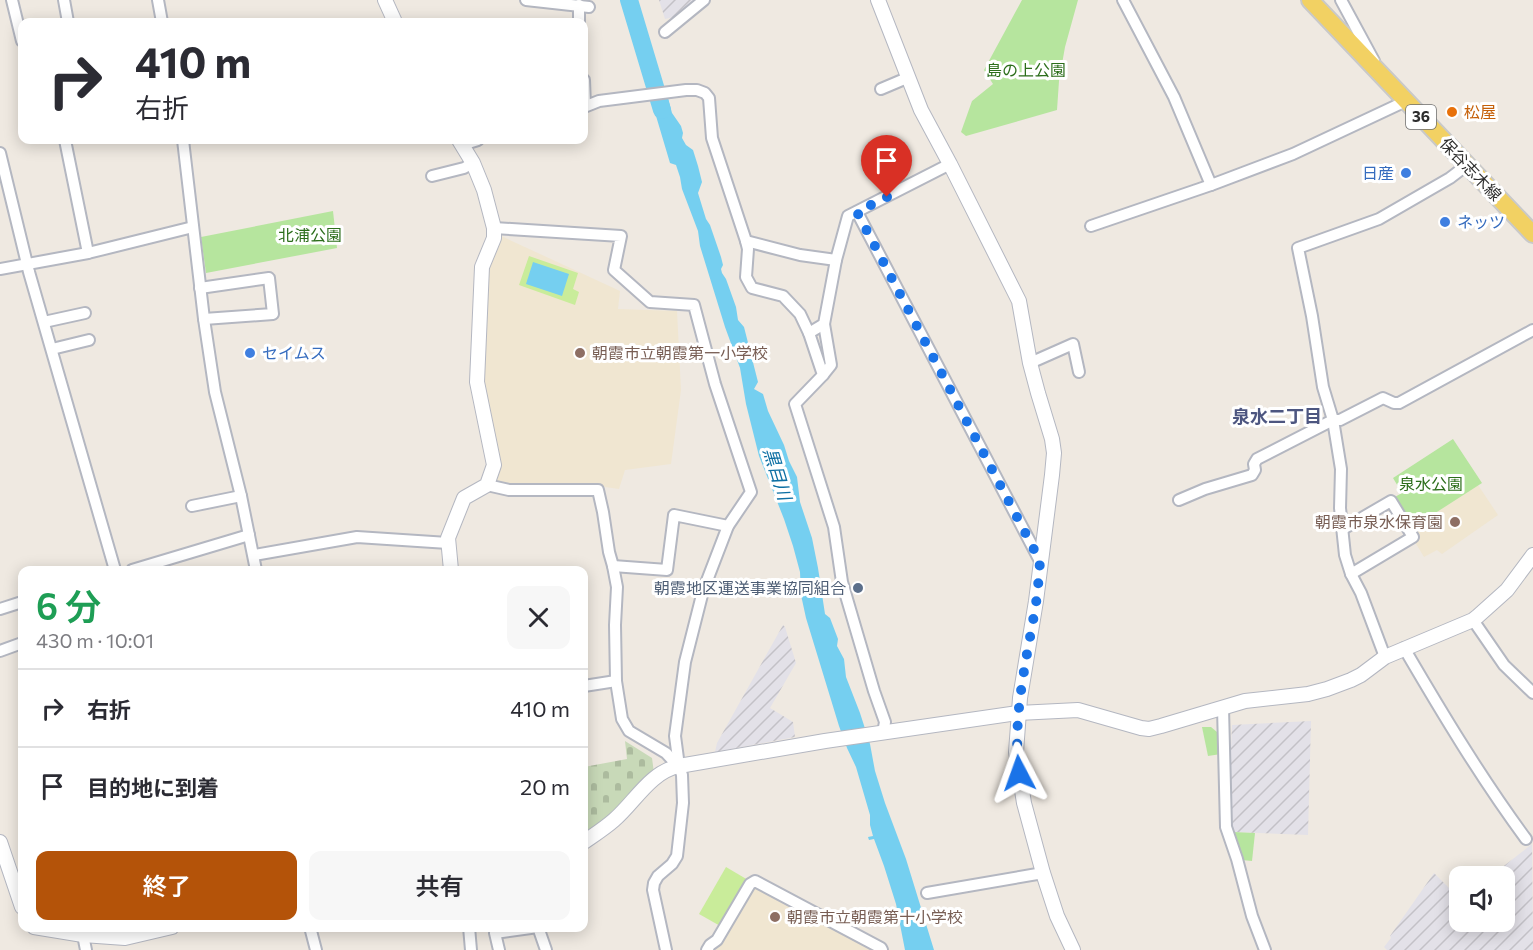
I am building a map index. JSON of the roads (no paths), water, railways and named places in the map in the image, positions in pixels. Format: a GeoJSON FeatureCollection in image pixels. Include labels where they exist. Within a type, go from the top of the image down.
{"type":"FeatureCollection","features":[{"type":"Feature","properties":{"kind":"main road","name":"保谷志木線"},"geometry":{"type":"LineString","coordinates":[[1310,0],[1533,234]]}},
{"type":"Feature","properties":{"kind":"street"},"geometry":{"type":"LineString","coordinates":[[12,0],[18,25]]}},
{"type":"Feature","properties":{"kind":"street"},"geometry":{"type":"LineString","coordinates":[[64,0],[67,18]]}},
{"type":"Feature","properties":{"kind":"street"},"geometry":{"type":"LineString","coordinates":[[158,0],[161,18]]}},
{"type":"Feature","properties":{"kind":"street"},"geometry":{"type":"LineString","coordinates":[[385,0],[393,18]]}},
{"type":"Feature","properties":{"kind":"street"},"geometry":{"type":"LineString","coordinates":[[526,0],[583,4]]}},
{"type":"Feature","properties":{"kind":"street"},"geometry":{"type":"LineString","coordinates":[[665,32],[704,0]]}},
{"type":"Feature","properties":{"kind":"street"},"geometry":{"type":"LineString","coordinates":[[878,0],[921,110],[1019,301],[1030,363],[1052,439],[1054,453],[1036,600],[1018,713],[1016,744],[1024,803],[1043,873],[1057,916],[1073,950]]}},
{"type":"Feature","properties":{"kind":"street"},"geometry":{"type":"LineString","coordinates":[[1123,0],[1174,97],[1211,185]]}},
{"type":"Feature","properties":{"kind":"street"},"geometry":{"type":"LineString","coordinates":[[1341,0],[1380,73]]}},
{"type":"Feature","properties":{"kind":"street"},"geometry":{"type":"LineString","coordinates":[[881,89],[907,78]]}},
{"type":"Feature","properties":{"kind":"street"},"geometry":{"type":"LineString","coordinates":[[588,105],[599,100],[682,91],[697,90],[705,93],[709,98],[712,138],[748,249],[746,277],[752,288],[783,296],[800,314],[823,375]]}},
{"type":"Feature","properties":{"kind":"street"},"geometry":{"type":"LineString","coordinates":[[1091,226],[1293,154],[1406,101]]}},
{"type":"Feature","properties":{"kind":"street"},"geometry":{"type":"LineString","coordinates":[[66,144],[88,253]]}},
{"type":"Feature","properties":{"kind":"street"},"geometry":{"type":"LineString","coordinates":[[183,144],[215,392],[255,566]]}},
{"type":"Feature","properties":{"kind":"street"},"geometry":{"type":"LineString","coordinates":[[451,566],[448,538],[464,498],[487,485],[494,465],[477,382],[482,267],[494,238],[494,228],[473,163],[462,144]]}},
{"type":"Feature","properties":{"kind":"street"},"geometry":{"type":"LineString","coordinates":[[0,153],[27,263],[114,566]]}},
{"type":"Feature","properties":{"kind":"street"},"geometry":{"type":"LineString","coordinates":[[432,176],[464,168],[473,163]]}},
{"type":"Feature","properties":{"kind":"street"},"geometry":{"type":"LineString","coordinates":[[883,733],[885,722],[842,582],[834,527],[795,404],[831,365],[824,324],[836,260],[848,216],[950,164]]}},
{"type":"Feature","properties":{"kind":"street"},"geometry":{"type":"LineString","coordinates":[[1385,657],[1345,555],[1340,508],[1341,469],[1333,420],[1323,387],[1298,248],[1379,219],[1450,178],[1467,165]]}},
{"type":"Feature","properties":{"kind":"street"},"geometry":{"type":"LineString","coordinates":[[857,212],[1040,561]]}},
{"type":"Feature","properties":{"kind":"street"},"geometry":{"type":"LineString","coordinates":[[0,269],[88,253],[193,227]]}},
{"type":"Feature","properties":{"kind":"street"},"geometry":{"type":"LineString","coordinates":[[494,228],[621,236],[614,270],[650,302],[694,305],[715,384],[751,492],[728,526],[703,591],[685,662],[675,736],[682,775],[683,803],[677,856],[672,864],[658,876],[653,890],[666,950]]}},
{"type":"Feature","properties":{"kind":"street"},"geometry":{"type":"LineString","coordinates":[[746,241],[800,255],[836,260]]}},
{"type":"Feature","properties":{"kind":"street"},"geometry":{"type":"LineString","coordinates":[[200,288],[269,278],[273,314],[204,319]]}},
{"type":"Feature","properties":{"kind":"street"},"geometry":{"type":"LineString","coordinates":[[44,321],[85,314]]}},
{"type":"Feature","properties":{"kind":"street"},"geometry":{"type":"LineString","coordinates":[[809,333],[824,324]]}},
{"type":"Feature","properties":{"kind":"street"},"geometry":{"type":"LineString","coordinates":[[1179,500],[1205,489],[1252,475],[1255,470],[1254,461],[1257,459],[1333,420],[1340,420],[1383,398],[1399,403],[1533,330]]}},
{"type":"Feature","properties":{"kind":"street"},"geometry":{"type":"LineString","coordinates":[[52,349],[89,340]]}},
{"type":"Feature","properties":{"kind":"street"},"geometry":{"type":"LineString","coordinates":[[1030,363],[1073,344],[1079,372]]}},
{"type":"Feature","properties":{"kind":"street"},"geometry":{"type":"LineString","coordinates":[[487,485],[509,490],[597,490],[616,587],[616,681],[622,719],[629,731],[666,753],[679,766]]}},
{"type":"Feature","properties":{"kind":"street"},"geometry":{"type":"LineString","coordinates":[[192,506],[241,496]]}},
{"type":"Feature","properties":{"kind":"street"},"geometry":{"type":"LineString","coordinates":[[1343,529],[1391,501],[1413,537],[1351,574]]}},
{"type":"Feature","properties":{"kind":"street"},"geometry":{"type":"LineString","coordinates":[[613,566],[667,570],[674,515],[728,526]]}},
{"type":"Feature","properties":{"kind":"street"},"geometry":{"type":"LineString","coordinates":[[146,566],[249,536]]}},
{"type":"Feature","properties":{"kind":"street"},"geometry":{"type":"LineString","coordinates":[[254,555],[357,537],[448,543]]}},
{"type":"Feature","properties":{"kind":"street"},"geometry":{"type":"LineString","coordinates":[[588,839],[614,821],[655,777],[669,768],[1018,713],[1078,710],[1149,729],[1245,701],[1308,694],[1327,689],[1361,675],[1385,657],[1404,648],[1473,620],[1507,590],[1533,555]]}},
{"type":"Feature","properties":{"kind":"street"},"geometry":{"type":"LineString","coordinates":[[0,609],[18,603]]}},
{"type":"Feature","properties":{"kind":"street"},"geometry":{"type":"LineString","coordinates":[[1473,620],[1504,665],[1533,693]]}},
{"type":"Feature","properties":{"kind":"street"},"geometry":{"type":"LineString","coordinates":[[0,651],[18,645]]}},
{"type":"Feature","properties":{"kind":"street"},"geometry":{"type":"LineString","coordinates":[[1404,648],[1461,743],[1526,838]]}},
{"type":"Feature","properties":{"kind":"street"},"geometry":{"type":"LineString","coordinates":[[588,685],[616,681]]}},
{"type":"Feature","properties":{"kind":"street"},"geometry":{"type":"LineString","coordinates":[[1223,708],[1226,827],[1252,916],[1265,950]]}},
{"type":"Feature","properties":{"kind":"street"},"geometry":{"type":"LineString","coordinates":[[0,842],[3,861],[18,897]]}},
{"type":"Feature","properties":{"kind":"street"},"geometry":{"type":"LineString","coordinates":[[927,893],[1043,873]]}},
{"type":"Feature","properties":{"kind":"street"},"geometry":{"type":"LineString","coordinates":[[707,950],[717,940],[750,884],[755,881],[882,950]]}},
{"type":"Feature","properties":{"kind":"street"},"geometry":{"type":"LineString","coordinates":[[65,932],[125,938],[151,932]]}},
{"type":"Feature","properties":{"kind":"street"},"geometry":{"type":"LineString","coordinates":[[311,932],[316,950]]}},
{"type":"Feature","properties":{"kind":"street"},"geometry":{"type":"LineString","coordinates":[[469,932],[471,950]]}},
{"type":"Feature","properties":{"kind":"street"},"geometry":{"type":"LineString","coordinates":[[498,950],[495,933],[502,932]]}},
{"type":"Feature","properties":{"kind":"street"},"geometry":{"type":"LineString","coordinates":[[540,932],[546,950]]}},
{"type":"Feature","properties":{"kind":"street"},"geometry":{"type":"LineString","coordinates":[[83,935],[86,950]]}},
{"type":"Feature","properties":{"kind":"water"},"geometry":{"type":"Polygon","coordinates":[[[665,87],[672,113],[681,126],[682,138],[693,150],[698,166],[702,182],[698,193],[721,257],[722,273],[736,307],[738,320],[744,327],[758,382],[754,389],[763,394],[768,411],[797,477],[800,502],[812,538],[825,614],[830,618],[838,639],[837,646],[844,659],[846,677],[870,744],[875,771],[906,859],[934,950],[905,950],[896,904],[884,866],[874,839],[869,840],[868,837],[873,836],[870,815],[856,767],[839,726],[806,618],[801,595],[800,572],[793,546],[759,456],[740,368],[700,246],[698,231],[682,189],[676,165],[670,163],[648,89],[665,87]]]}},
{"type":"Feature","properties":{"kind":"water"},"geometry":{"type":"Polygon","coordinates":[[[533,262],[569,274],[562,296],[526,284],[533,262]]]}},
{"type":"Feature","properties":{"kind":"waterway","name":"黒目川"},"geometry":{"type":"LineString","coordinates":[[629,0],[662,110]]}},
{"type":"Feature","properties":{"kind":"place","name":"松屋"},"geometry":{"type":"Point","coordinates":[1452,112]}},
{"type":"Feature","properties":{"kind":"place","name":"日産"},"geometry":{"type":"Point","coordinates":[1406,173]}},
{"type":"Feature","properties":{"kind":"place","name":"ネッツ"},"geometry":{"type":"Point","coordinates":[1445,222]}},
{"type":"Feature","properties":{"kind":"place","name":"セイムス"},"geometry":{"type":"Point","coordinates":[250,353]}},
{"type":"Feature","properties":{"kind":"place","name":"朝霞市立朝霞第一小学校"},"geometry":{"type":"Point","coordinates":[580,353]}},
{"type":"Feature","properties":{"kind":"place","name":"朝霞市泉水保育園"},"geometry":{"type":"Point","coordinates":[1455,522]}},
{"type":"Feature","properties":{"kind":"place","name":"朝霞地区運送事業協同組合"},"geometry":{"type":"Point","coordinates":[858,588]}},
{"type":"Feature","properties":{"kind":"place","name":"朝霞市立朝霞第十小学校"},"geometry":{"type":"Point","coordinates":[775,917]}},
{"type":"Feature","properties":{"kind":"district","name":"泉水二丁目"},"geometry":{"type":"Point","coordinates":[1277,417]}},
{"type":"Feature","properties":{"kind":"park label","name":"島の上公園"},"geometry":{"type":"Point","coordinates":[1026,70]}},
{"type":"Feature","properties":{"kind":"park label","name":"北浦公園"},"geometry":{"type":"Point","coordinates":[310,235]}},
{"type":"Feature","properties":{"kind":"park label","name":"泉水公園"},"geometry":{"type":"Point","coordinates":[1431,484]}}]}
